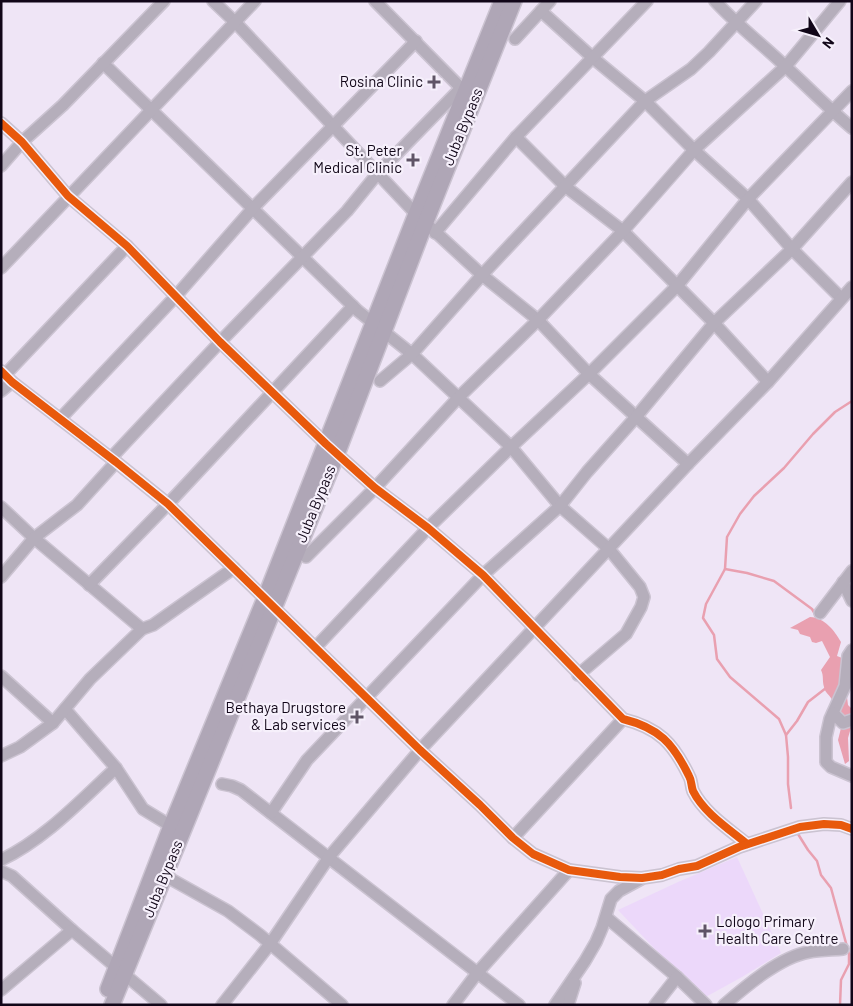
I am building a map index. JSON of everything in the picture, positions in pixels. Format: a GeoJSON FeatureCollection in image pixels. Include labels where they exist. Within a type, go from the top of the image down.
{"type":"FeatureCollection","features":[{"type":"Feature","properties":{"kind":"main road","name":"Juba Bypass"},"geometry":{"type":"LineString","coordinates":[[425,224],[464,89],[502,1]]}},
{"type":"Feature","properties":{"kind":"main road","name":"Juba Bypass"},"geometry":{"type":"LineString","coordinates":[[103,1005],[121,970],[332,449],[378,328],[425,224],[514,1]]}},
{"type":"Feature","properties":{"kind":"main road","name":"Juba Bypass"},"geometry":{"type":"LineString","coordinates":[[159,873],[170,826],[270,603]]}},
{"type":"Feature","properties":{"kind":"main road","name":"Juba Bypass"},"geometry":{"type":"LineString","coordinates":[[112,1005],[121,970]]}},
{"type":"Feature","properties":{"kind":"street"},"geometry":{"type":"LineString","coordinates":[[1,166],[22,142],[63,105],[164,1]]}},
{"type":"Feature","properties":{"kind":"street"},"geometry":{"type":"LineString","coordinates":[[213,1],[425,224],[482,275],[538,320],[589,374],[688,464]]}},
{"type":"Feature","properties":{"kind":"street"},"geometry":{"type":"LineString","coordinates":[[1,268],[255,1]]}},
{"type":"Feature","properties":{"kind":"street"},"geometry":{"type":"LineString","coordinates":[[1,577],[34,538],[77,505],[113,460],[220,342],[347,211],[378,173],[464,89],[375,1]]}},
{"type":"Feature","properties":{"kind":"street"},"geometry":{"type":"LineString","coordinates":[[515,39],[550,1]]}},
{"type":"Feature","properties":{"kind":"street"},"geometry":{"type":"LineString","coordinates":[[425,224],[516,137],[647,1]]}},
{"type":"Feature","properties":{"kind":"street"},"geometry":{"type":"LineString","coordinates":[[714,1],[735,23],[786,66],[831,111],[852,128]]}},
{"type":"Feature","properties":{"kind":"street"},"geometry":{"type":"LineString","coordinates":[[380,381],[412,354],[482,275],[645,101],[691,69],[756,1]]}},
{"type":"Feature","properties":{"kind":"street"},"geometry":{"type":"LineString","coordinates":[[306,557],[375,488],[458,398],[538,320],[623,231],[694,150],[786,66],[840,1]]}},
{"type":"Feature","properties":{"kind":"street"},"geometry":{"type":"LineString","coordinates":[[541,11],[592,58],[645,101],[694,150],[748,199],[792,250],[841,298]]}},
{"type":"Feature","properties":{"kind":"street"},"geometry":{"type":"LineString","coordinates":[[60,419],[176,296],[253,208],[416,41]]}},
{"type":"Feature","properties":{"kind":"street"},"geometry":{"type":"LineString","coordinates":[[103,63],[353,306],[412,354],[511,447],[560,506],[609,549],[640,587],[644,597],[626,634],[578,675]]}},
{"type":"Feature","properties":{"kind":"street"},"geometry":{"type":"LineString","coordinates":[[315,648],[428,528],[589,374],[677,286],[748,199],[852,91]]}},
{"type":"Feature","properties":{"kind":"street"},"geometry":{"type":"LineString","coordinates":[[1,123],[22,142],[68,196],[127,246],[220,342],[332,449],[375,488],[428,528],[483,575],[578,675],[623,719],[651,728],[673,747],[691,778],[692,790],[707,810],[747,844]]}},
{"type":"Feature","properties":{"kind":"street"},"geometry":{"type":"LineString","coordinates":[[516,137],[566,187],[623,231],[768,382]]}},
{"type":"Feature","properties":{"kind":"street"},"geometry":{"type":"LineString","coordinates":[[272,813],[307,760],[483,575],[560,506],[714,324],[792,250],[852,182]]}},
{"type":"Feature","properties":{"kind":"street"},"geometry":{"type":"LineString","coordinates":[[1,391],[6,376],[127,246]]}},
{"type":"Feature","properties":{"kind":"street"},"geometry":{"type":"LineString","coordinates":[[222,1005],[270,944],[329,857],[420,750],[688,464],[768,382],[852,287]]}},
{"type":"Feature","properties":{"kind":"street"},"geometry":{"type":"LineString","coordinates":[[89,585],[168,504],[353,306]]}},
{"type":"Feature","properties":{"kind":"street"},"geometry":{"type":"LineString","coordinates":[[6,376],[168,504],[420,750],[513,838],[533,854],[569,870],[642,878],[697,866],[747,844],[785,831],[817,824],[841,825],[852,829]]}},
{"type":"Feature","properties":{"kind":"street"},"geometry":{"type":"LineString","coordinates":[[1,507],[34,538],[142,630]]}},
{"type":"Feature","properties":{"kind":"street"},"geometry":{"type":"LineString","coordinates":[[1,756],[27,743],[53,723],[90,679],[142,630],[153,625],[234,568]]}},
{"type":"Feature","properties":{"kind":"street"},"geometry":{"type":"LineString","coordinates":[[820,613],[852,571]]}},
{"type":"Feature","properties":{"kind":"street"},"geometry":{"type":"LineString","coordinates":[[843,582],[852,600]]}},
{"type":"Feature","properties":{"kind":"street"},"geometry":{"type":"LineString","coordinates":[[852,650],[848,656],[845,686],[826,737],[826,762],[831,767],[852,776]]}},
{"type":"Feature","properties":{"kind":"street"},"geometry":{"type":"LineString","coordinates":[[1,676],[53,723]]}},
{"type":"Feature","properties":{"kind":"street"},"geometry":{"type":"LineString","coordinates":[[65,709],[116,768],[143,809],[170,826]]}},
{"type":"Feature","properties":{"kind":"street"},"geometry":{"type":"LineString","coordinates":[[833,714],[843,723],[852,720]]}},
{"type":"Feature","properties":{"kind":"street"},"geometry":{"type":"LineString","coordinates":[[513,838],[623,719]]}},
{"type":"Feature","properties":{"kind":"street"},"geometry":{"type":"LineString","coordinates":[[1,860],[21,851],[116,768]]}},
{"type":"Feature","properties":{"kind":"street"},"geometry":{"type":"LineString","coordinates":[[222,784],[241,790],[272,813],[519,1005]]}},
{"type":"Feature","properties":{"kind":"street"},"geometry":{"type":"LineString","coordinates":[[453,1005],[478,972],[569,870]]}},
{"type":"Feature","properties":{"kind":"street"},"geometry":{"type":"LineString","coordinates":[[1,871],[12,876],[72,930],[161,1005]]}},
{"type":"Feature","properties":{"kind":"street"},"geometry":{"type":"LineString","coordinates":[[159,873],[228,911],[342,1005]]}},
{"type":"Feature","properties":{"kind":"street"},"geometry":{"type":"LineString","coordinates":[[555,1005],[596,942],[611,899],[619,891],[642,878]]}},
{"type":"Feature","properties":{"kind":"street"},"geometry":{"type":"LineString","coordinates":[[606,917],[677,977],[706,1005]]}},
{"type":"Feature","properties":{"kind":"street"},"geometry":{"type":"LineString","coordinates":[[1,990],[72,930]]}},
{"type":"Feature","properties":{"kind":"street"},"geometry":{"type":"LineString","coordinates":[[724,1005],[764,973],[796,956],[808,952],[843,949]]}},
{"type":"Feature","properties":{"kind":"street"},"geometry":{"type":"LineString","coordinates":[[568,1005],[578,972]]}},
{"type":"Feature","properties":{"kind":"street"},"geometry":{"type":"LineString","coordinates":[[655,1005],[677,977]]}},
{"type":"Feature","properties":{"kind":"shaded area"},"geometry":{"type":"Polygon","coordinates":[[[810,617],[825,622],[835,633],[841,642],[837,656],[842,658],[852,654],[852,678],[846,689],[848,705],[852,709],[852,724],[848,738],[849,761],[845,764],[838,740],[841,728],[833,701],[823,685],[821,670],[830,657],[822,641],[812,642],[810,637],[790,628],[810,617]]]}},
{"type":"Feature","properties":{"kind":"shaded area","name":"Lologo Primary Health Care Centre"},"geometry":{"type":"Polygon","coordinates":[[[737,857],[781,953],[702,999],[618,910],[737,857]]]}},
{"type":"Feature","properties":{"kind":"waterway"},"geometry":{"type":"LineString","coordinates":[[791,808],[786,735],[779,719],[730,677],[717,659],[714,635],[703,618],[706,604],[725,569],[727,537],[740,514],[754,496],[784,468],[813,434],[835,412],[852,401]]}},
{"type":"Feature","properties":{"kind":"waterway"},"geometry":{"type":"LineString","coordinates":[[725,569],[774,581],[812,609],[815,614]]}},
{"type":"Feature","properties":{"kind":"waterway"},"geometry":{"type":"LineString","coordinates":[[786,735],[808,702],[826,688]]}},
{"type":"Feature","properties":{"kind":"waterway"},"geometry":{"type":"LineString","coordinates":[[798,834],[817,861],[821,875],[831,888],[849,954],[849,964],[841,980],[840,1005]]}},
{"type":"Feature","properties":{"kind":"cycle path"},"geometry":{"type":"LineString","coordinates":[[1,123],[22,142],[68,196],[127,246],[220,342],[326,444],[375,488],[428,528],[483,575],[623,719],[646,727],[664,738],[683,764],[698,799],[717,820],[747,844]]}},
{"type":"Feature","properties":{"kind":"cycle path"},"geometry":{"type":"LineString","coordinates":[[1,371],[12,382],[168,504],[420,750],[513,838],[533,854],[569,870],[642,878],[697,866],[739,847],[800,827],[824,824],[841,825],[852,829]]}},
{"type":"Feature","properties":{"kind":"place","name":"Rosina Clinic"},"geometry":{"type":"Point","coordinates":[434,82]}},
{"type":"Feature","properties":{"kind":"place","name":"St. Peter Medical Clinic"},"geometry":{"type":"Point","coordinates":[413,160]}},
{"type":"Feature","properties":{"kind":"place","name":"Bethaya Drugstore & Lab services"},"geometry":{"type":"Point","coordinates":[357,717]}},
{"type":"Feature","properties":{"kind":"place","name":"Lologo Primary Health Care Centre"},"geometry":{"type":"Point","coordinates":[705,931]}}]}
